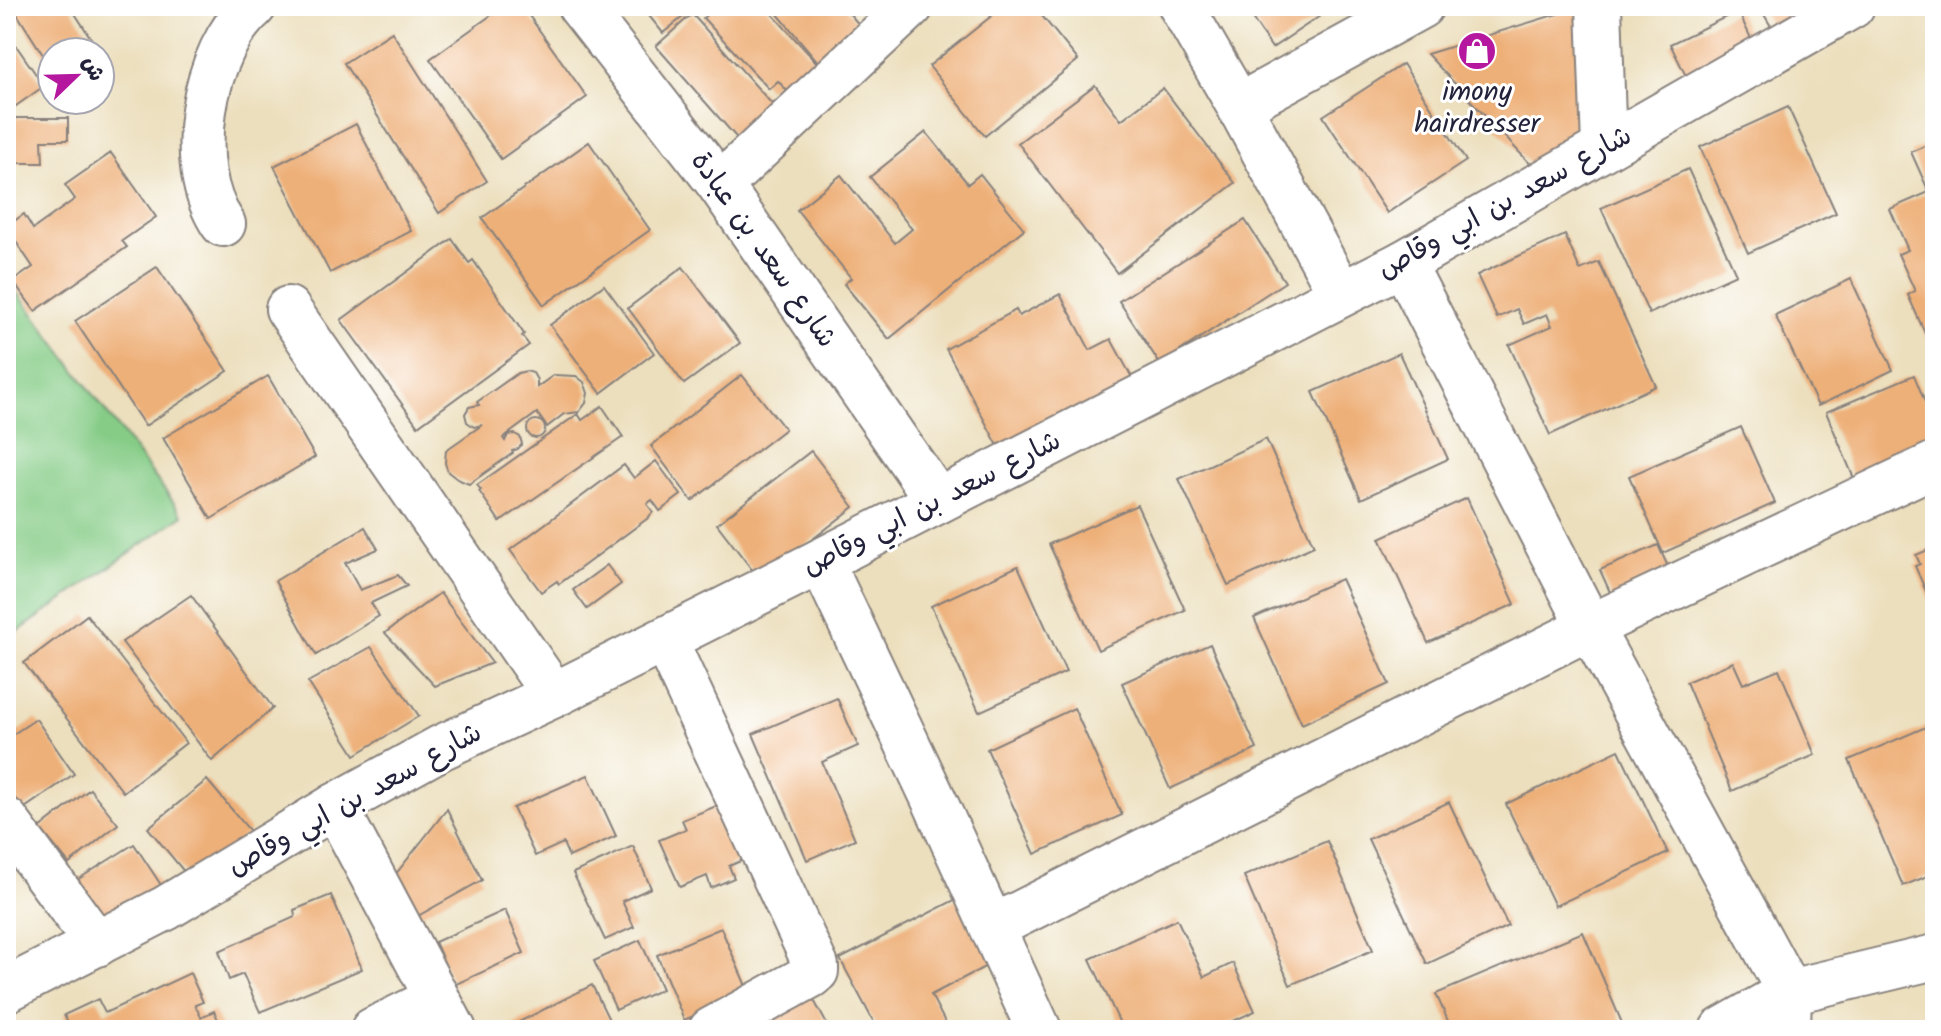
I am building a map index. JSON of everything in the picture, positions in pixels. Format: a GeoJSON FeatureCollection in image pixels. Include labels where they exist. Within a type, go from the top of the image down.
{"type":"FeatureCollection","features":[{"type":"Feature","properties":{"kind":"street"},"geometry":{"type":"LineString","coordinates":[[223,224],[208,194],[205,178],[207,94],[221,48],[239,19],[254,6]]}},
{"type":"Feature","properties":{"kind":"street","name":"شارع سعد بن عبادة"},"geometry":{"type":"LineString","coordinates":[[580,6],[720,185],[938,501]]}},
{"type":"Feature","properties":{"kind":"street"},"geometry":{"type":"LineString","coordinates":[[720,185],[911,6]]}},
{"type":"Feature","properties":{"kind":"street"},"geometry":{"type":"LineString","coordinates":[[1181,6],[1341,294]]}},
{"type":"Feature","properties":{"kind":"street"},"geometry":{"type":"LineString","coordinates":[[1239,106],[1421,6]]}},
{"type":"Feature","properties":{"kind":"street"},"geometry":{"type":"LineString","coordinates":[[1599,6],[1604,147]]}},
{"type":"Feature","properties":{"kind":"street","name":"شارع سعد بن ابي وقاص"},"geometry":{"type":"LineString","coordinates":[[6,990],[166,908],[335,806],[440,748],[665,640],[1403,263],[1852,6]]}},
{"type":"Feature","properties":{"kind":"street"},"geometry":{"type":"LineString","coordinates":[[1403,263],[1789,1011]]}},
{"type":"Feature","properties":{"kind":"street"},"geometry":{"type":"LineString","coordinates":[[288,309],[554,695]]}},
{"type":"Feature","properties":{"kind":"street"},"geometry":{"type":"LineString","coordinates":[[993,927],[1590,627],[1935,464]]}},
{"type":"Feature","properties":{"kind":"street"},"geometry":{"type":"LineString","coordinates":[[821,561],[1039,1030]]}},
{"type":"Feature","properties":{"kind":"street"},"geometry":{"type":"LineString","coordinates":[[665,640],[810,950],[816,971],[711,1030]]}},
{"type":"Feature","properties":{"kind":"street"},"geometry":{"type":"LineString","coordinates":[[335,806],[445,1014],[373,1030]]}},
{"type":"Feature","properties":{"kind":"street"},"geometry":{"type":"LineString","coordinates":[[6,820],[97,944]]}},
{"type":"Feature","properties":{"kind":"street"},"geometry":{"type":"LineString","coordinates":[[1722,1030],[1789,1011],[1935,957]]}},
{"type":"Feature","properties":{"kind":"green space"},"geometry":{"type":"Polygon","coordinates":[[[6,277],[183,515],[6,640],[6,277]]]}},
{"type":"Feature","properties":{"kind":"building"},"geometry":{"type":"Polygon","coordinates":[[[12,6],[70,6],[90,36],[36,36],[36,44],[12,6]]]}},
{"type":"Feature","properties":{"kind":"building"},"geometry":{"type":"Polygon","coordinates":[[[504,6],[522,6],[587,97],[501,159],[430,59],[504,6]]]}},
{"type":"Feature","properties":{"kind":"building"},"geometry":{"type":"Polygon","coordinates":[[[641,6],[708,6],[697,14],[693,9],[663,33],[641,6]]]}},
{"type":"Feature","properties":{"kind":"building"},"geometry":{"type":"Polygon","coordinates":[[[716,6],[765,6],[818,64],[788,92],[778,81],[769,89],[703,18],[716,6]]]}},
{"type":"Feature","properties":{"kind":"building"},"geometry":{"type":"Polygon","coordinates":[[[771,6],[843,6],[861,27],[819,63],[771,6]]]}},
{"type":"Feature","properties":{"kind":"building"},"geometry":{"type":"Polygon","coordinates":[[[1004,6],[1034,6],[1078,60],[985,136],[929,66],[1004,6]]]}},
{"type":"Feature","properties":{"kind":"building"},"geometry":{"type":"Polygon","coordinates":[[[1244,6],[1335,6],[1272,48],[1244,6]]]}},
{"type":"Feature","properties":{"kind":"building"},"geometry":{"type":"Polygon","coordinates":[[[1583,6],[1591,133],[1536,170],[1427,54],[1583,6]]]}},
{"type":"Feature","properties":{"kind":"building"},"geometry":{"type":"Polygon","coordinates":[[[1759,6],[1808,6],[1772,28],[1759,6]]]}},
{"type":"Feature","properties":{"kind":"building"},"geometry":{"type":"Polygon","coordinates":[[[1738,11],[1757,51],[1690,84],[1670,44],[1738,11]]]}},
{"type":"Feature","properties":{"kind":"building"},"geometry":{"type":"Polygon","coordinates":[[[692,14],[779,112],[743,145],[656,46],[692,14]]]}},
{"type":"Feature","properties":{"kind":"building"},"geometry":{"type":"Polygon","coordinates":[[[6,31],[36,74],[36,92],[6,113],[6,31]]]}},
{"type":"Feature","properties":{"kind":"building"},"geometry":{"type":"Polygon","coordinates":[[[392,32],[487,181],[439,213],[344,63],[392,32]]]}},
{"type":"Feature","properties":{"kind":"building"},"geometry":{"type":"Polygon","coordinates":[[[1403,64],[1466,161],[1387,213],[1323,116],[1403,64]]]}},
{"type":"Feature","properties":{"kind":"building"},"geometry":{"type":"Polygon","coordinates":[[[1095,85],[1121,120],[1163,88],[1235,183],[1117,273],[1018,143],[1095,85]]]}},
{"type":"Feature","properties":{"kind":"building"},"geometry":{"type":"Polygon","coordinates":[[[1788,107],[1836,213],[1748,253],[1700,147],[1788,107]]]}},
{"type":"Feature","properties":{"kind":"building"},"geometry":{"type":"Polygon","coordinates":[[[15,118],[68,118],[68,140],[42,140],[43,163],[15,163],[15,118]]]}},
{"type":"Feature","properties":{"kind":"building"},"geometry":{"type":"Polygon","coordinates":[[[356,124],[411,231],[330,273],[274,166],[356,124]]]}},
{"type":"Feature","properties":{"kind":"building"},"geometry":{"type":"Polygon","coordinates":[[[926,132],[968,184],[980,174],[1024,229],[889,339],[844,284],[851,278],[797,210],[841,175],[895,243],[912,229],[870,177],[926,132]]]}},
{"type":"Feature","properties":{"kind":"building"},"geometry":{"type":"Polygon","coordinates":[[[1935,141],[1935,356],[1908,295],[1915,291],[1898,254],[1908,250],[1890,209],[1929,192],[1911,152],[1935,141]]]}},
{"type":"Feature","properties":{"kind":"building"},"geometry":{"type":"Polygon","coordinates":[[[589,142],[650,230],[544,305],[482,218],[589,142]]]}},
{"type":"Feature","properties":{"kind":"building"},"geometry":{"type":"Polygon","coordinates":[[[111,153],[156,217],[122,241],[127,247],[35,311],[13,281],[33,267],[6,227],[24,214],[33,229],[75,199],[65,185],[111,153]]]}},
{"type":"Feature","properties":{"kind":"building"},"geometry":{"type":"Polygon","coordinates":[[[1688,169],[1736,274],[1649,314],[1601,208],[1688,169]]]}},
{"type":"Feature","properties":{"kind":"building"},"geometry":{"type":"Polygon","coordinates":[[[1245,220],[1285,282],[1160,364],[1119,301],[1245,220]]]}},
{"type":"Feature","properties":{"kind":"building"},"geometry":{"type":"Polygon","coordinates":[[[1565,235],[1580,270],[1599,262],[1656,386],[1550,435],[1509,345],[1552,326],[1547,314],[1524,324],[1517,309],[1497,318],[1477,275],[1565,235]]]}},
{"type":"Feature","properties":{"kind":"building"},"geometry":{"type":"Polygon","coordinates":[[[452,239],[469,263],[473,260],[529,345],[418,426],[341,320],[452,239]]]}},
{"type":"Feature","properties":{"kind":"building"},"geometry":{"type":"Polygon","coordinates":[[[157,267],[228,371],[145,426],[75,321],[157,267]]]}},
{"type":"Feature","properties":{"kind":"building"},"geometry":{"type":"Polygon","coordinates":[[[683,267],[740,343],[684,384],[628,308],[683,267]]]}},
{"type":"Feature","properties":{"kind":"building"},"geometry":{"type":"Polygon","coordinates":[[[1851,279],[1893,370],[1818,406],[1775,315],[1851,279]]]}},
{"type":"Feature","properties":{"kind":"building"},"geometry":{"type":"Polygon","coordinates":[[[604,285],[654,353],[601,393],[550,325],[604,285]]]}},
{"type":"Feature","properties":{"kind":"building"},"geometry":{"type":"Polygon","coordinates":[[[1060,294],[1090,350],[1111,339],[1135,383],[1003,455],[946,349],[1016,310],[1019,316],[1060,294]]]}},
{"type":"Feature","properties":{"kind":"building"},"geometry":{"type":"Polygon","coordinates":[[[1399,353],[1448,459],[1361,499],[1313,392],[1399,353]]]}},
{"type":"Feature","properties":{"kind":"building"},"geometry":{"type":"Polygon","coordinates":[[[518,373],[533,373],[537,387],[554,375],[576,376],[584,382],[588,393],[586,403],[579,412],[564,414],[547,427],[537,413],[503,438],[505,441],[508,435],[515,434],[520,437],[522,444],[518,449],[469,484],[457,479],[448,472],[446,450],[482,425],[474,427],[467,422],[465,414],[469,407],[479,405],[477,402],[518,373]]]}},
{"type":"Feature","properties":{"kind":"building"},"geometry":{"type":"Polygon","coordinates":[[[742,375],[785,429],[692,501],[651,446],[742,375]]]}},
{"type":"Feature","properties":{"kind":"building"},"geometry":{"type":"Polygon","coordinates":[[[1914,375],[1935,427],[1935,447],[1855,481],[1826,412],[1914,375]]]}},
{"type":"Feature","properties":{"kind":"building"},"geometry":{"type":"Polygon","coordinates":[[[268,376],[315,457],[211,519],[163,438],[268,376]]]}},
{"type":"Feature","properties":{"kind":"building"},"geometry":{"type":"Polygon","coordinates":[[[602,406],[623,437],[500,522],[477,485],[578,414],[582,420],[602,406]]]}},
{"type":"Feature","properties":{"kind":"building"},"geometry":{"type":"Polygon","coordinates":[[[532,420],[540,420],[545,429],[543,436],[532,438],[527,433],[527,425],[532,420]]]}},
{"type":"Feature","properties":{"kind":"building"},"geometry":{"type":"Polygon","coordinates":[[[1741,427],[1775,503],[1663,553],[1629,476],[1741,427]]]}},
{"type":"Feature","properties":{"kind":"building"},"geometry":{"type":"Polygon","coordinates":[[[1266,439],[1314,546],[1228,585],[1179,479],[1266,439]]]}},
{"type":"Feature","properties":{"kind":"building"},"geometry":{"type":"Polygon","coordinates":[[[811,451],[854,507],[760,580],[717,524],[811,451]]]}},
{"type":"Feature","properties":{"kind":"building"},"geometry":{"type":"Polygon","coordinates":[[[656,461],[681,495],[660,511],[652,500],[647,504],[653,512],[648,518],[559,584],[557,581],[541,592],[510,550],[624,465],[634,478],[656,461]]]}},
{"type":"Feature","properties":{"kind":"building"},"geometry":{"type":"Polygon","coordinates":[[[1467,498],[1515,604],[1428,643],[1380,538],[1467,498]]]}},
{"type":"Feature","properties":{"kind":"building"},"geometry":{"type":"Polygon","coordinates":[[[1137,505],[1185,610],[1098,650],[1049,544],[1137,505]]]}},
{"type":"Feature","properties":{"kind":"building"},"geometry":{"type":"Polygon","coordinates":[[[365,527],[378,549],[345,563],[360,590],[398,575],[407,586],[371,603],[379,616],[316,655],[275,581],[365,527]]]}},
{"type":"Feature","properties":{"kind":"building"},"geometry":{"type":"Polygon","coordinates":[[[1658,545],[1671,573],[1613,599],[1600,570],[1658,545]]]}},
{"type":"Feature","properties":{"kind":"building"},"geometry":{"type":"Polygon","coordinates":[[[1935,547],[1935,612],[1915,566],[1920,564],[1916,555],[1935,547]]]}},
{"type":"Feature","properties":{"kind":"building"},"geometry":{"type":"Polygon","coordinates":[[[607,565],[621,584],[587,609],[573,590],[607,565]]]}},
{"type":"Feature","properties":{"kind":"building"},"geometry":{"type":"Polygon","coordinates":[[[1018,566],[1066,672],[979,712],[931,606],[1018,566]]]}},
{"type":"Feature","properties":{"kind":"building"},"geometry":{"type":"Polygon","coordinates":[[[1341,579],[1389,684],[1302,724],[1254,618],[1341,579]]]}},
{"type":"Feature","properties":{"kind":"building"},"geometry":{"type":"Polygon","coordinates":[[[440,593],[492,663],[435,686],[385,633],[440,593]]]}},
{"type":"Feature","properties":{"kind":"building"},"geometry":{"type":"Polygon","coordinates":[[[191,595],[273,708],[212,761],[122,642],[191,595]]]}},
{"type":"Feature","properties":{"kind":"building"},"geometry":{"type":"Polygon","coordinates":[[[87,615],[186,743],[123,792],[24,663],[87,615]]]}},
{"type":"Feature","properties":{"kind":"building"},"geometry":{"type":"Polygon","coordinates":[[[1210,644],[1257,749],[1170,789],[1122,683],[1210,644]]]}},
{"type":"Feature","properties":{"kind":"building"},"geometry":{"type":"Polygon","coordinates":[[[371,647],[419,716],[355,755],[308,682],[371,647]]]}},
{"type":"Feature","properties":{"kind":"building"},"geometry":{"type":"Polygon","coordinates":[[[1733,662],[1743,684],[1779,669],[1815,755],[1732,791],[1686,682],[1733,662]]]}},
{"type":"Feature","properties":{"kind":"building"},"geometry":{"type":"Polygon","coordinates":[[[837,698],[858,746],[822,762],[855,839],[807,860],[753,734],[837,698]]]}},
{"type":"Feature","properties":{"kind":"building"},"geometry":{"type":"Polygon","coordinates":[[[1074,708],[1122,815],[1035,854],[987,749],[1074,708]]]}},
{"type":"Feature","properties":{"kind":"building"},"geometry":{"type":"Polygon","coordinates":[[[36,719],[74,774],[16,814],[6,800],[6,739],[36,719]]]}},
{"type":"Feature","properties":{"kind":"building"},"geometry":{"type":"Polygon","coordinates":[[[1935,723],[1935,873],[1903,886],[1849,760],[1935,723]]]}},
{"type":"Feature","properties":{"kind":"building"},"geometry":{"type":"Polygon","coordinates":[[[1619,750],[1668,853],[1555,906],[1506,804],[1619,750]]]}},
{"type":"Feature","properties":{"kind":"building"},"geometry":{"type":"Polygon","coordinates":[[[588,775],[616,836],[569,857],[563,843],[535,856],[513,808],[588,775]]]}},
{"type":"Feature","properties":{"kind":"building"},"geometry":{"type":"Polygon","coordinates":[[[207,780],[250,831],[191,880],[148,828],[207,780]]]}},
{"type":"Feature","properties":{"kind":"building"},"geometry":{"type":"Polygon","coordinates":[[[90,789],[118,824],[69,864],[40,828],[90,789]]]}},
{"type":"Feature","properties":{"kind":"building"},"geometry":{"type":"Polygon","coordinates":[[[731,800],[755,855],[729,866],[734,878],[711,888],[707,876],[680,887],[659,840],[686,829],[682,820],[731,800]]]}},
{"type":"Feature","properties":{"kind":"building"},"geometry":{"type":"Polygon","coordinates":[[[1449,802],[1508,926],[1427,964],[1368,839],[1449,802]]]}},
{"type":"Feature","properties":{"kind":"building"},"geometry":{"type":"Polygon","coordinates":[[[447,809],[482,880],[416,917],[388,884],[447,809]]]}},
{"type":"Feature","properties":{"kind":"building"},"geometry":{"type":"Polygon","coordinates":[[[1327,841],[1373,950],[1290,985],[1244,876],[1327,841]]]}},
{"type":"Feature","properties":{"kind":"building"},"geometry":{"type":"Polygon","coordinates":[[[134,844],[167,894],[101,936],[69,885],[134,844]]]}},
{"type":"Feature","properties":{"kind":"building"},"geometry":{"type":"Polygon","coordinates":[[[633,846],[651,888],[622,901],[634,927],[605,940],[573,873],[633,846]]]}},
{"type":"Feature","properties":{"kind":"building"},"geometry":{"type":"Polygon","coordinates":[[[331,895],[362,969],[260,1012],[243,974],[229,980],[219,951],[295,917],[294,910],[331,895]]]}},
{"type":"Feature","properties":{"kind":"building"},"geometry":{"type":"Polygon","coordinates":[[[964,895],[998,960],[931,995],[949,1030],[878,1030],[840,959],[964,895]]]}},
{"type":"Feature","properties":{"kind":"building"},"geometry":{"type":"Polygon","coordinates":[[[505,910],[524,953],[454,985],[435,942],[505,910]]]}},
{"type":"Feature","properties":{"kind":"building"},"geometry":{"type":"Polygon","coordinates":[[[1177,919],[1204,977],[1233,963],[1255,1011],[1214,1030],[1123,1030],[1090,959],[1177,919]]]}},
{"type":"Feature","properties":{"kind":"building"},"geometry":{"type":"Polygon","coordinates":[[[721,928],[749,993],[684,1020],[657,955],[721,928]]]}},
{"type":"Feature","properties":{"kind":"building"},"geometry":{"type":"Polygon","coordinates":[[[1583,932],[1625,1030],[1452,1030],[1436,994],[1583,932]]]}},
{"type":"Feature","properties":{"kind":"building"},"geometry":{"type":"Polygon","coordinates":[[[640,940],[662,989],[616,1010],[594,961],[640,940]]]}},
{"type":"Feature","properties":{"kind":"building"},"geometry":{"type":"Polygon","coordinates":[[[190,973],[203,1002],[195,1005],[201,1017],[214,1011],[223,1030],[71,1030],[64,1015],[98,999],[105,1013],[190,973]]]}},
{"type":"Feature","properties":{"kind":"building"},"geometry":{"type":"Polygon","coordinates":[[[592,985],[614,1030],[513,1030],[511,1026],[592,985]]]}},
{"type":"Feature","properties":{"kind":"building"},"geometry":{"type":"Polygon","coordinates":[[[809,991],[830,1030],[744,1030],[809,991]]]}},
{"type":"Feature","properties":{"kind":"place","name":"imony hairdresser"},"geometry":{"type":"Point","coordinates":[1477,51]}}]}
